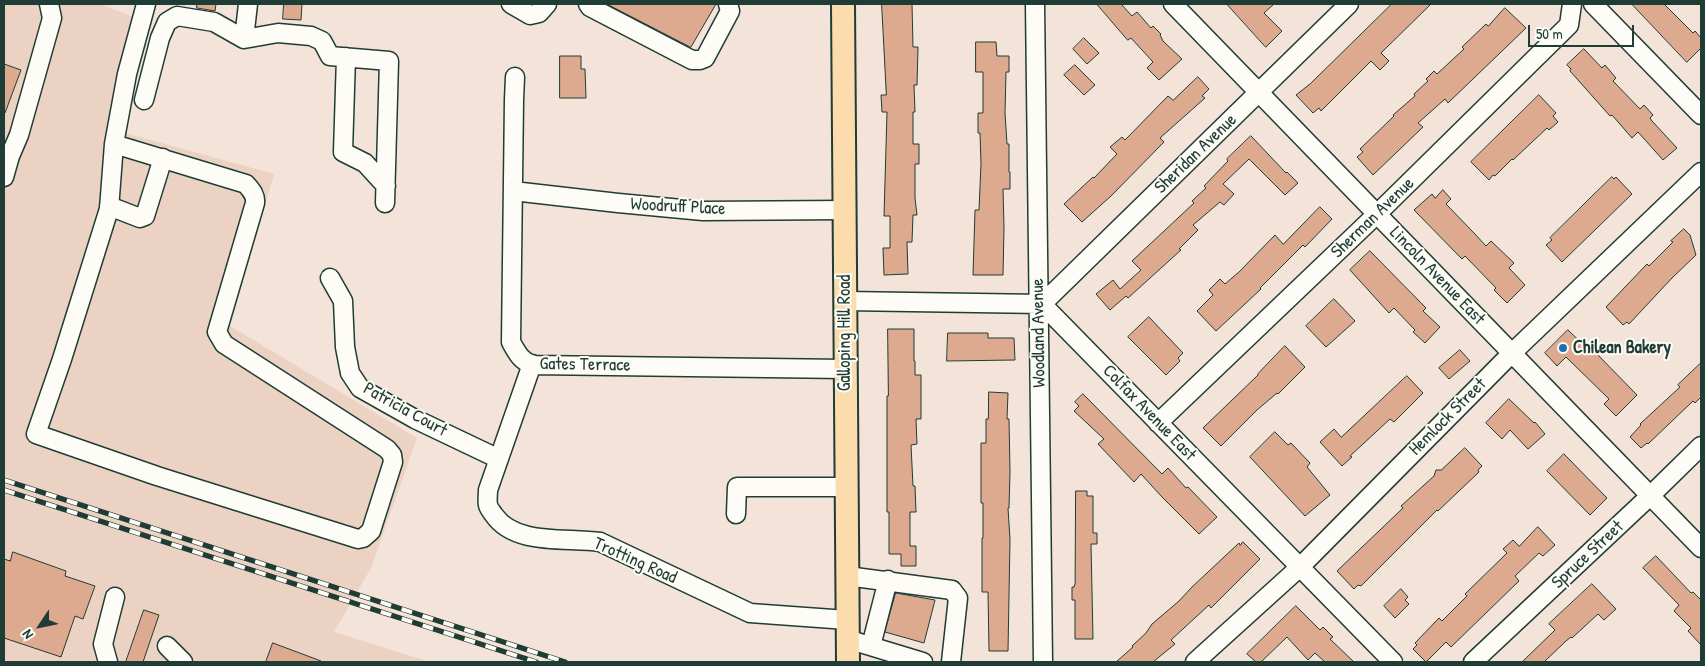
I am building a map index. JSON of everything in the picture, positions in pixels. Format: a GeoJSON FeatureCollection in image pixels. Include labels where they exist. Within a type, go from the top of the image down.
{"type":"FeatureCollection","features":[{"type":"Feature","properties":{"kind":"main road","name":"Galloping Hill Road"},"geometry":{"type":"LineString","coordinates":[[843,4],[848,662]]}},
{"type":"Feature","properties":{"kind":"street"},"geometry":{"type":"LineString","coordinates":[[4,177],[19,135],[52,18],[49,4]]}},
{"type":"Feature","properties":{"kind":"street"},"geometry":{"type":"LineString","coordinates":[[114,144],[246,184],[253,192],[256,198],[255,203],[217,332],[224,344],[387,449],[392,455],[393,462],[371,531],[363,538],[358,539],[212,494],[36,434],[101,238],[109,206],[114,144],[127,74],[146,4]]}},
{"type":"Feature","properties":{"kind":"street"},"geometry":{"type":"LineString","coordinates":[[244,39],[248,4]]}},
{"type":"Feature","properties":{"kind":"street"},"geometry":{"type":"LineString","coordinates":[[511,4],[530,15],[539,14],[547,4]]}},
{"type":"Feature","properties":{"kind":"street"},"geometry":{"type":"LineString","coordinates":[[588,4],[590,7],[692,60],[705,58],[730,10],[728,4]]}},
{"type":"Feature","properties":{"kind":"street","name":"Woodland Avenue"},"geometry":{"type":"LineString","coordinates":[[1035,4],[1043,662]]}},
{"type":"Feature","properties":{"kind":"street","name":"Lincoln Avenue East"},"geometry":{"type":"LineString","coordinates":[[1173,4],[1701,548]]}},
{"type":"Feature","properties":{"kind":"street","name":"Sheridan Avenue"},"geometry":{"type":"LineString","coordinates":[[1040,304],[1349,4]]}},
{"type":"Feature","properties":{"kind":"street","name":"Sherman Avenue"},"geometry":{"type":"LineString","coordinates":[[1158,423],[1377,214],[1569,25],[1572,4]]}},
{"type":"Feature","properties":{"kind":"street"},"geometry":{"type":"LineString","coordinates":[[1593,4],[1701,115]]}},
{"type":"Feature","properties":{"kind":"street"},"geometry":{"type":"LineString","coordinates":[[144,100],[160,38],[167,22],[178,10],[214,22],[244,39],[278,33],[311,36],[322,41],[330,56],[389,61],[385,203]]}},
{"type":"Feature","properties":{"kind":"street"},"geometry":{"type":"LineString","coordinates":[[346,57],[344,152],[365,163],[386,186]]}},
{"type":"Feature","properties":{"kind":"street","name":"Gates Terrace"},"geometry":{"type":"LineString","coordinates":[[515,77],[511,342],[521,359],[532,364],[845,369]]}},
{"type":"Feature","properties":{"kind":"street"},"geometry":{"type":"LineString","coordinates":[[109,206],[140,218],[145,216],[163,158]]}},
{"type":"Feature","properties":{"kind":"street","name":"Hemlock Street"},"geometry":{"type":"LineString","coordinates":[[1195,662],[1300,567],[1512,353],[1701,172]]}},
{"type":"Feature","properties":{"kind":"street","name":"Woodruff Place"},"geometry":{"type":"LineString","coordinates":[[513,191],[703,211],[844,210]]}},
{"type":"Feature","properties":{"kind":"street","name":"Patricia Court"},"geometry":{"type":"LineString","coordinates":[[330,278],[343,301],[345,347],[350,373],[360,388],[416,419],[499,459]]}},
{"type":"Feature","properties":{"kind":"street"},"geometry":{"type":"LineString","coordinates":[[845,301],[1040,304]]}},
{"type":"Feature","properties":{"kind":"street","name":"Colfax Avenue East"},"geometry":{"type":"LineString","coordinates":[[1040,304],[1393,662]]}},
{"type":"Feature","properties":{"kind":"street","name":"Trotting Road"},"geometry":{"type":"LineString","coordinates":[[532,364],[488,490],[488,507],[497,520],[505,527],[511,531],[532,537],[600,542],[750,613],[847,630],[871,646],[923,662]]}},
{"type":"Feature","properties":{"kind":"street","name":"Spruce Street"},"geometry":{"type":"LineString","coordinates":[[1473,662],[1651,496],[1701,446]]}},
{"type":"Feature","properties":{"kind":"street"},"geometry":{"type":"LineString","coordinates":[[736,514],[737,487],[846,487]]}},
{"type":"Feature","properties":{"kind":"street"},"geometry":{"type":"LineString","coordinates":[[847,576],[946,588],[956,593],[958,598],[957,614],[951,662]]}},
{"type":"Feature","properties":{"kind":"street"},"geometry":{"type":"LineString","coordinates":[[871,646],[888,580]]}},
{"type":"Feature","properties":{"kind":"street"},"geometry":{"type":"LineString","coordinates":[[108,662],[103,644],[115,597]]}},
{"type":"Feature","properties":{"kind":"street"},"geometry":{"type":"LineString","coordinates":[[167,646],[183,662]]}},
{"type":"Feature","properties":{"kind":"shaded area"},"geometry":{"type":"Polygon","coordinates":[[[4,4],[101,4],[133,17],[107,128],[274,174],[230,326],[417,438],[371,568],[334,632],[430,662],[4,662],[4,4]]]}},
{"type":"Feature","properties":{"kind":"building"},"geometry":{"type":"Polygon","coordinates":[[[197,4],[216,4],[215,11],[197,8],[197,4]]]}},
{"type":"Feature","properties":{"kind":"building"},"geometry":{"type":"Polygon","coordinates":[[[284,4],[302,4],[301,20],[283,19],[284,4]]]}},
{"type":"Feature","properties":{"kind":"building"},"geometry":{"type":"Polygon","coordinates":[[[607,4],[716,4],[691,47],[607,4]]]}},
{"type":"Feature","properties":{"kind":"building"},"geometry":{"type":"Polygon","coordinates":[[[882,4],[912,4],[913,47],[918,47],[917,85],[914,85],[915,112],[913,112],[913,144],[919,144],[919,164],[915,164],[917,215],[913,215],[912,242],[907,242],[908,274],[884,275],[883,248],[890,248],[890,216],[884,216],[887,112],[882,112],[881,95],[886,95],[882,4]]]}},
{"type":"Feature","properties":{"kind":"building"},"geometry":{"type":"Polygon","coordinates":[[[1097,4],[1121,4],[1132,16],[1137,12],[1151,28],[1153,26],[1161,34],[1163,41],[1182,59],[1159,80],[1147,68],[1153,62],[1131,38],[1128,40],[1097,4]]]}},
{"type":"Feature","properties":{"kind":"building"},"geometry":{"type":"Polygon","coordinates":[[[1227,4],[1274,4],[1264,13],[1282,31],[1266,47],[1227,4]]]}},
{"type":"Feature","properties":{"kind":"building"},"geometry":{"type":"Polygon","coordinates":[[[1392,4],[1431,4],[1381,53],[1389,61],[1380,70],[1371,61],[1321,111],[1319,108],[1313,113],[1296,95],[1310,84],[1392,4]]]}},
{"type":"Feature","properties":{"kind":"building"},"geometry":{"type":"Polygon","coordinates":[[[1632,4],[1664,4],[1693,33],[1695,31],[1701,38],[1701,48],[1687,62],[1632,4]]]}},
{"type":"Feature","properties":{"kind":"building"},"geometry":{"type":"Polygon","coordinates":[[[1505,8],[1526,28],[1448,103],[1445,99],[1418,123],[1423,127],[1373,175],[1357,157],[1363,152],[1360,149],[1393,115],[1415,96],[1414,94],[1428,81],[1426,79],[1434,71],[1437,74],[1464,49],[1462,47],[1486,24],[1488,26],[1505,8]]]}},
{"type":"Feature","properties":{"kind":"building"},"geometry":{"type":"Polygon","coordinates":[[[1084,38],[1099,53],[1087,64],[1073,49],[1084,38]]]}},
{"type":"Feature","properties":{"kind":"building"},"geometry":{"type":"Polygon","coordinates":[[[976,42],[996,42],[997,56],[1009,56],[1009,72],[1006,72],[1005,113],[1007,144],[1009,144],[1010,189],[1003,189],[1003,275],[973,275],[975,210],[979,210],[981,164],[978,113],[983,113],[983,72],[976,72],[976,42]]]}},
{"type":"Feature","properties":{"kind":"building"},"geometry":{"type":"Polygon","coordinates":[[[1584,49],[1602,68],[1605,65],[1616,78],[1613,81],[1640,109],[1644,105],[1653,115],[1650,118],[1652,121],[1677,148],[1663,160],[1638,132],[1632,138],[1570,71],[1571,69],[1567,65],[1584,49]]]}},
{"type":"Feature","properties":{"kind":"building"},"geometry":{"type":"Polygon","coordinates":[[[560,56],[581,56],[581,69],[585,69],[586,98],[560,98],[560,56]]]}},
{"type":"Feature","properties":{"kind":"building"},"geometry":{"type":"Polygon","coordinates":[[[4,64],[21,70],[5,113],[4,113],[4,64]]]}},
{"type":"Feature","properties":{"kind":"building"},"geometry":{"type":"Polygon","coordinates":[[[1075,65],[1095,85],[1084,95],[1064,75],[1075,65]]]}},
{"type":"Feature","properties":{"kind":"building"},"geometry":{"type":"Polygon","coordinates":[[[1198,77],[1209,89],[1202,96],[1205,98],[1160,138],[1164,142],[1111,196],[1082,222],[1064,204],[1094,178],[1117,154],[1110,147],[1122,137],[1125,140],[1168,96],[1173,100],[1198,77]]]}},
{"type":"Feature","properties":{"kind":"building"},"geometry":{"type":"Polygon","coordinates":[[[1539,95],[1556,113],[1553,116],[1558,122],[1549,130],[1547,128],[1489,180],[1471,162],[1539,95]]]}},
{"type":"Feature","properties":{"kind":"building"},"geometry":{"type":"Polygon","coordinates":[[[1251,136],[1298,183],[1285,195],[1249,159],[1223,184],[1234,194],[1224,205],[1220,202],[1193,225],[1198,230],[1179,249],[1181,250],[1128,298],[1126,296],[1110,310],[1096,294],[1113,280],[1120,289],[1141,270],[1132,261],[1194,203],[1192,201],[1206,188],[1204,186],[1228,161],[1227,159],[1251,136]]]}},
{"type":"Feature","properties":{"kind":"building"},"geometry":{"type":"Polygon","coordinates":[[[1612,177],[1614,179],[1616,177],[1632,194],[1562,262],[1546,245],[1552,240],[1550,238],[1612,177]]]}},
{"type":"Feature","properties":{"kind":"building"},"geometry":{"type":"Polygon","coordinates":[[[1443,190],[1451,199],[1446,204],[1486,246],[1491,241],[1514,263],[1509,268],[1525,285],[1507,303],[1494,290],[1496,288],[1465,256],[1462,259],[1414,210],[1432,194],[1435,198],[1443,190]]]}},
{"type":"Feature","properties":{"kind":"building"},"geometry":{"type":"Polygon","coordinates":[[[1320,207],[1332,219],[1216,331],[1197,311],[1213,295],[1209,290],[1220,279],[1225,284],[1275,235],[1283,244],[1320,207]]]}},
{"type":"Feature","properties":{"kind":"building"},"geometry":{"type":"Polygon","coordinates":[[[1684,229],[1690,235],[1696,255],[1629,324],[1627,322],[1623,325],[1606,307],[1684,229]]]}},
{"type":"Feature","properties":{"kind":"building"},"geometry":{"type":"Polygon","coordinates":[[[1370,251],[1426,308],[1423,311],[1440,327],[1425,343],[1413,332],[1415,330],[1394,308],[1389,313],[1350,270],[1370,251]]]}},
{"type":"Feature","properties":{"kind":"building"},"geometry":{"type":"Polygon","coordinates":[[[1334,299],[1355,321],[1326,347],[1306,326],[1334,299]]]}},
{"type":"Feature","properties":{"kind":"building"},"geometry":{"type":"Polygon","coordinates":[[[1149,317],[1183,353],[1178,358],[1180,361],[1166,375],[1128,337],[1149,317]]]}},
{"type":"Feature","properties":{"kind":"building"},"geometry":{"type":"Polygon","coordinates":[[[888,329],[914,329],[915,375],[921,375],[921,419],[916,419],[917,444],[911,445],[916,512],[910,512],[910,546],[916,546],[916,566],[901,566],[901,554],[889,554],[889,512],[887,512],[888,329]]]}},
{"type":"Feature","properties":{"kind":"building"},"geometry":{"type":"Polygon","coordinates":[[[1568,330],[1593,354],[1595,352],[1637,395],[1616,416],[1604,404],[1609,399],[1566,357],[1557,366],[1545,353],[1568,330]]]}},
{"type":"Feature","properties":{"kind":"building"},"geometry":{"type":"Polygon","coordinates":[[[948,333],[988,333],[988,338],[1014,338],[1015,360],[947,361],[948,333]]]}},
{"type":"Feature","properties":{"kind":"building"},"geometry":{"type":"Polygon","coordinates":[[[1285,346],[1305,367],[1278,394],[1257,410],[1221,446],[1203,428],[1285,346]]]}},
{"type":"Feature","properties":{"kind":"building"},"geometry":{"type":"Polygon","coordinates":[[[1460,350],[1470,361],[1449,379],[1439,368],[1460,350]]]}},
{"type":"Feature","properties":{"kind":"building"},"geometry":{"type":"Polygon","coordinates":[[[1701,363],[1701,397],[1695,403],[1693,401],[1648,444],[1641,448],[1630,437],[1640,424],[1680,387],[1678,385],[1701,363]]]}},
{"type":"Feature","properties":{"kind":"building"},"geometry":{"type":"Polygon","coordinates":[[[1407,376],[1423,393],[1394,422],[1390,419],[1350,456],[1352,457],[1342,466],[1320,442],[1334,429],[1341,437],[1407,376]]]}},
{"type":"Feature","properties":{"kind":"building"},"geometry":{"type":"Polygon","coordinates":[[[989,392],[1008,393],[1007,419],[1009,419],[1010,472],[1008,508],[1010,539],[1008,651],[989,651],[988,592],[982,592],[983,503],[981,503],[981,443],[986,443],[989,392]]]}},
{"type":"Feature","properties":{"kind":"building"},"geometry":{"type":"Polygon","coordinates":[[[1083,394],[1162,474],[1168,468],[1217,517],[1199,534],[1141,474],[1134,482],[1098,444],[1104,439],[1074,411],[1079,406],[1075,402],[1083,394]]]}},
{"type":"Feature","properties":{"kind":"building"},"geometry":{"type":"Polygon","coordinates":[[[1509,399],[1535,422],[1545,434],[1528,449],[1510,430],[1502,439],[1486,423],[1509,399]]]}},
{"type":"Feature","properties":{"kind":"building"},"geometry":{"type":"Polygon","coordinates":[[[1275,432],[1288,445],[1291,443],[1310,463],[1307,467],[1330,495],[1305,516],[1250,457],[1275,432]]]}},
{"type":"Feature","properties":{"kind":"building"},"geometry":{"type":"Polygon","coordinates":[[[1465,448],[1482,466],[1478,470],[1479,472],[1437,510],[1361,586],[1358,585],[1354,589],[1337,571],[1403,508],[1401,506],[1434,476],[1436,470],[1441,470],[1465,448]]]}},
{"type":"Feature","properties":{"kind":"building"},"geometry":{"type":"Polygon","coordinates":[[[1564,454],[1607,498],[1590,515],[1547,471],[1564,454]]]}},
{"type":"Feature","properties":{"kind":"building"},"geometry":{"type":"Polygon","coordinates":[[[1076,491],[1087,491],[1087,496],[1093,496],[1093,533],[1097,533],[1097,544],[1091,544],[1093,639],[1075,639],[1075,600],[1072,600],[1072,587],[1075,584],[1076,491]]]}},
{"type":"Feature","properties":{"kind":"building"},"geometry":{"type":"Polygon","coordinates":[[[1538,527],[1555,545],[1543,556],[1539,553],[1515,576],[1519,581],[1451,647],[1446,642],[1426,662],[1413,649],[1417,645],[1415,643],[1439,618],[1442,621],[1467,596],[1465,594],[1507,553],[1503,549],[1513,540],[1519,546],[1538,527]]]}},
{"type":"Feature","properties":{"kind":"building"},"geometry":{"type":"Polygon","coordinates":[[[1243,542],[1260,559],[1211,608],[1209,605],[1171,640],[1175,644],[1153,662],[1116,662],[1133,647],[1152,624],[1179,601],[1239,543],[1240,545],[1243,542]]]}},
{"type":"Feature","properties":{"kind":"building"},"geometry":{"type":"Polygon","coordinates":[[[13,552],[66,571],[65,576],[95,586],[83,619],[75,616],[61,657],[4,638],[4,559],[10,561],[13,552]]]}},
{"type":"Feature","properties":{"kind":"building"},"geometry":{"type":"Polygon","coordinates":[[[1656,556],[1691,593],[1693,592],[1701,600],[1701,645],[1688,631],[1691,628],[1674,611],[1679,605],[1643,568],[1656,556]]]}},
{"type":"Feature","properties":{"kind":"building"},"geometry":{"type":"Polygon","coordinates":[[[1592,584],[1616,609],[1604,620],[1598,614],[1544,662],[1522,662],[1555,630],[1549,624],[1592,584]]]}},
{"type":"Feature","properties":{"kind":"building"},"geometry":{"type":"Polygon","coordinates":[[[1401,589],[1408,597],[1405,600],[1409,604],[1395,618],[1384,606],[1401,589]]]}},
{"type":"Feature","properties":{"kind":"building"},"geometry":{"type":"Polygon","coordinates":[[[896,593],[935,600],[924,643],[885,632],[896,593]]]}},
{"type":"Feature","properties":{"kind":"building"},"geometry":{"type":"Polygon","coordinates":[[[1296,606],[1320,630],[1323,627],[1333,637],[1330,639],[1354,662],[1325,662],[1315,653],[1308,660],[1287,637],[1261,662],[1256,662],[1247,654],[1296,606]]]}},
{"type":"Feature","properties":{"kind":"building"},"geometry":{"type":"Polygon","coordinates":[[[144,610],[159,615],[143,662],[126,662],[144,610]]]}},
{"type":"Feature","properties":{"kind":"building"},"geometry":{"type":"Polygon","coordinates":[[[273,643],[321,661],[321,662],[266,662],[273,643]]]}},
{"type":"Feature","properties":{"kind":"railway"},"geometry":{"type":"LineString","coordinates":[[4,480],[565,662]]}},
{"type":"Feature","properties":{"kind":"railway"},"geometry":{"type":"LineString","coordinates":[[4,490],[536,662]]}},
{"type":"Feature","properties":{"kind":"place","name":"Chilean Bakery"},"geometry":{"type":"Point","coordinates":[1563,348]}}]}
